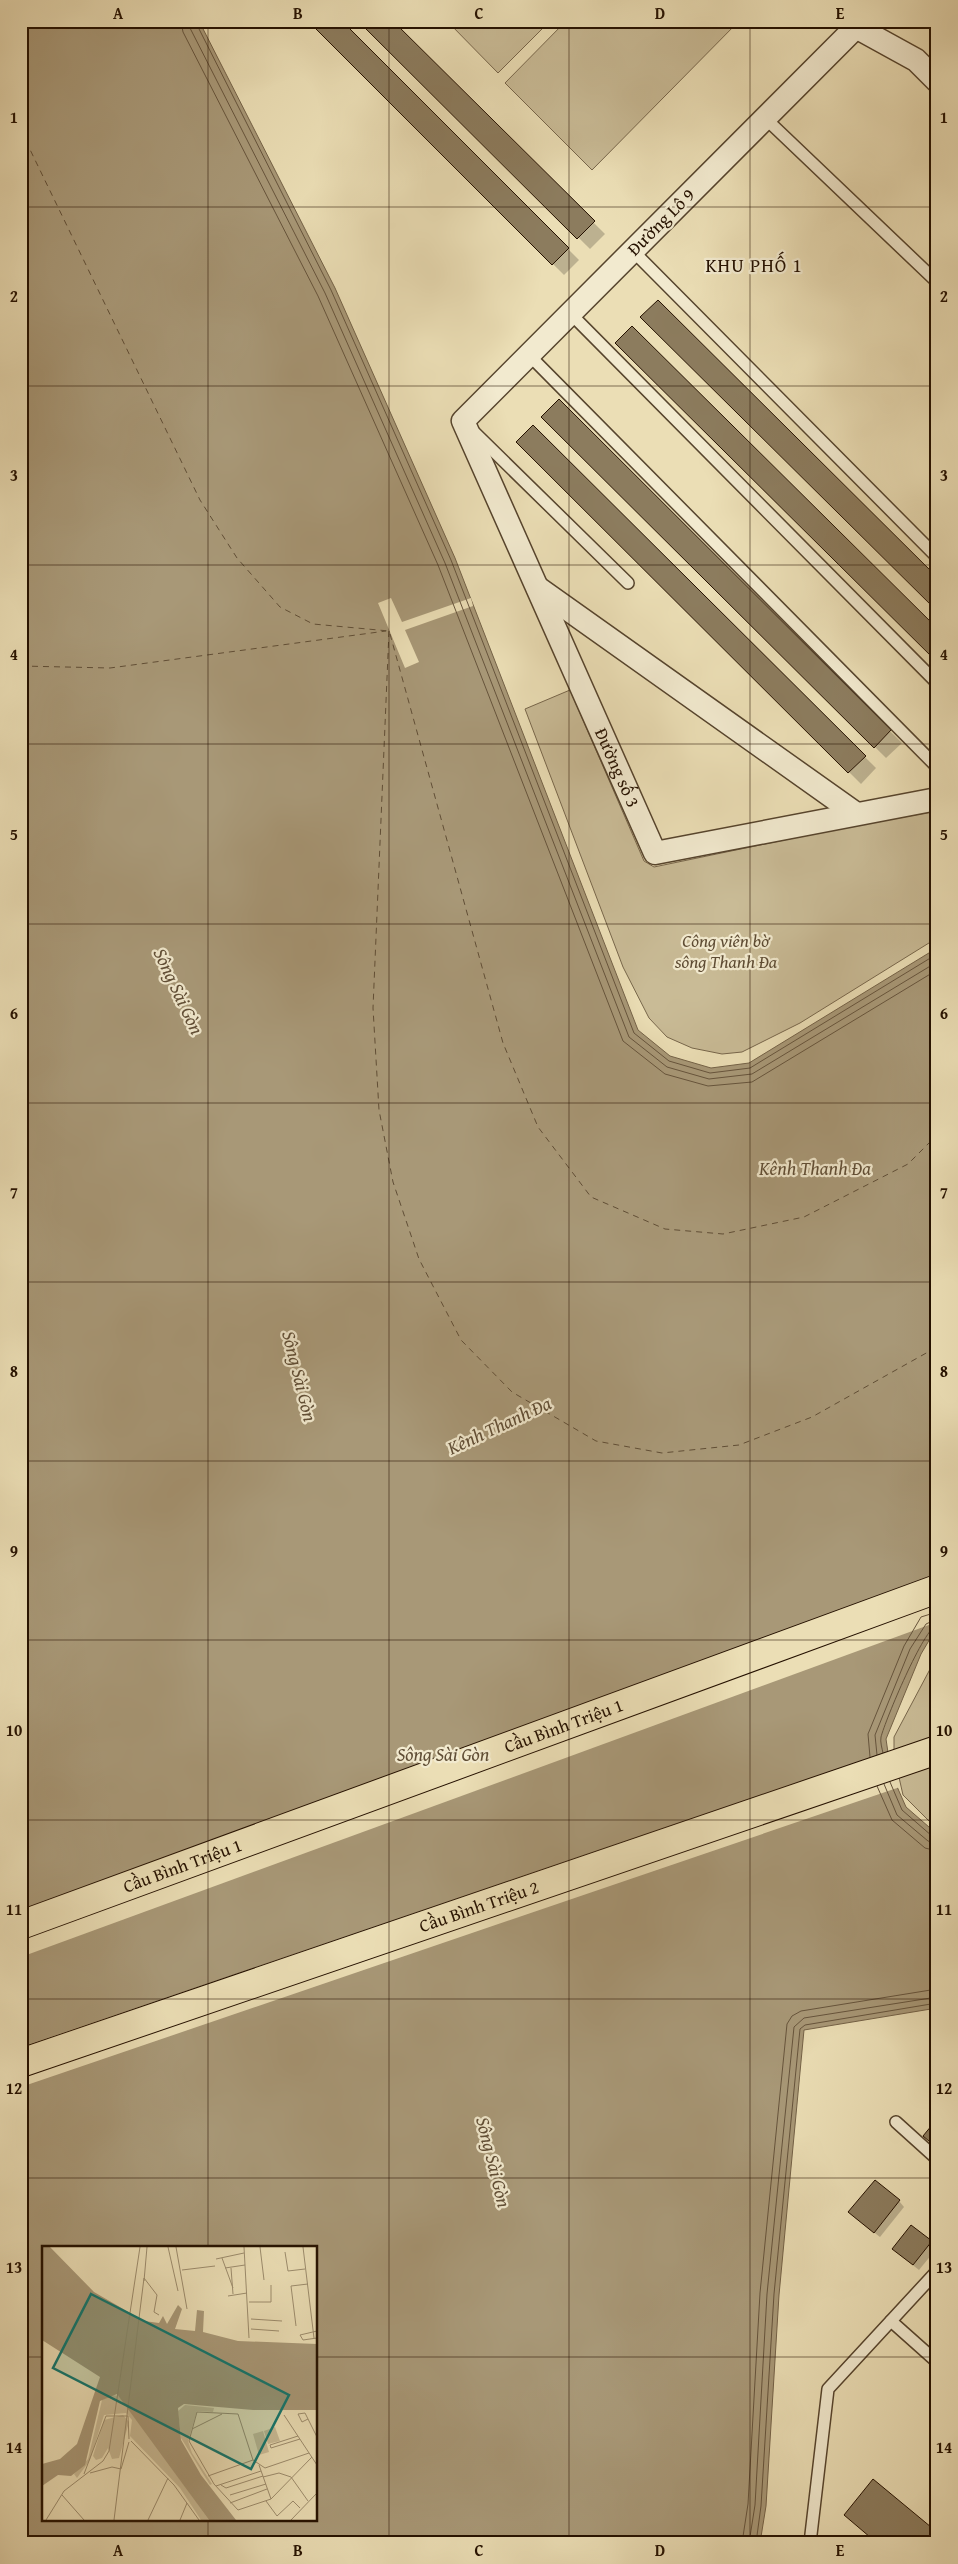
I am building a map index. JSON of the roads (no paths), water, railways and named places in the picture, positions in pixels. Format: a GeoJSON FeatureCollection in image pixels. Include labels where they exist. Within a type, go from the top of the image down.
{"type":"FeatureCollection","features":[{"type":"Feature","properties":{"kind":"main road","name":"Cầu Bình Triệu 1"},"geometry":{"type":"LineString","coordinates":[[21,1925],[937,1589]]}},
{"type":"Feature","properties":{"kind":"main road","name":"Cầu Bình Triệu 1"},"geometry":{"type":"LineString","coordinates":[[21,1943],[937,1608]]}},
{"type":"Feature","properties":{"kind":"main road","name":"Cầu Bình Triệu 2"},"geometry":{"type":"LineString","coordinates":[[21,2063],[937,1750]]}},
{"type":"Feature","properties":{"kind":"street"},"geometry":{"type":"LineString","coordinates":[[856,24],[916,60],[937,81]]}},
{"type":"Feature","properties":{"kind":"street","name":"Đường Lô 9"},"geometry":{"type":"LineString","coordinates":[[462,421],[530,356],[856,24]]}},
{"type":"Feature","properties":{"kind":"street","name":"Đường số 3"},"geometry":{"type":"LineString","coordinates":[[462,421],[655,853],[937,799]]}},
{"type":"Feature","properties":{"kind":"street"},"geometry":{"type":"LineString","coordinates":[[538,588],[855,814]]}},
{"type":"Feature","properties":{"kind":"lane"},"geometry":{"type":"LineString","coordinates":[[765,118],[937,282]]}},
{"type":"Feature","properties":{"kind":"lane"},"geometry":{"type":"LineString","coordinates":[[633,250],[937,557]]}},
{"type":"Feature","properties":{"kind":"lane"},"geometry":{"type":"LineString","coordinates":[[571,314],[937,683]]}},
{"type":"Feature","properties":{"kind":"lane"},"geometry":{"type":"LineString","coordinates":[[530,356],[937,767]]}},
{"type":"Feature","properties":{"kind":"lane"},"geometry":{"type":"LineString","coordinates":[[462,421],[628,583]]}},
{"type":"Feature","properties":{"kind":"lane"},"geometry":{"type":"LineString","coordinates":[[896,2122],[937,2158]]}},
{"type":"Feature","properties":{"kind":"lane"},"geometry":{"type":"LineString","coordinates":[[810,2543],[828,2389],[937,2271]]}},
{"type":"Feature","properties":{"kind":"lane"},"geometry":{"type":"LineString","coordinates":[[891,2321],[937,2362]]}},
{"type":"Feature","properties":{"kind":"water","name":"Sông Sài Gòn"},"geometry":{"type":"Polygon","coordinates":[[[21,21],[199,21],[335,288],[455,558],[638,1030],[670,1056],[711,1068],[749,1063],[937,948],[937,1627],[921,1654],[886,1739],[891,1773],[906,1807],[937,1834],[937,2008],[804,2030],[779,2295],[766,2506],[760,2543],[21,2543],[21,21]]]}},
{"type":"Feature","properties":{"kind":"district","name":"KHU PHỐ 1"},"geometry":{"type":"Point","coordinates":[754,265]}},
{"type":"Feature","properties":{"kind":"park label","name":"Công viên bờ sông Thanh Đa"},"geometry":{"type":"Point","coordinates":[726,951]}},
{"type":"Feature","properties":{"kind":"water label","name":"Kênh Thanh Đa"},"geometry":{"type":"Point","coordinates":[815,1168]}},
{"type":"Feature","properties":{"kind":"water label","name":"Kênh Thanh Đa"},"geometry":{"type":"Point","coordinates":[499,1425]}}]}
